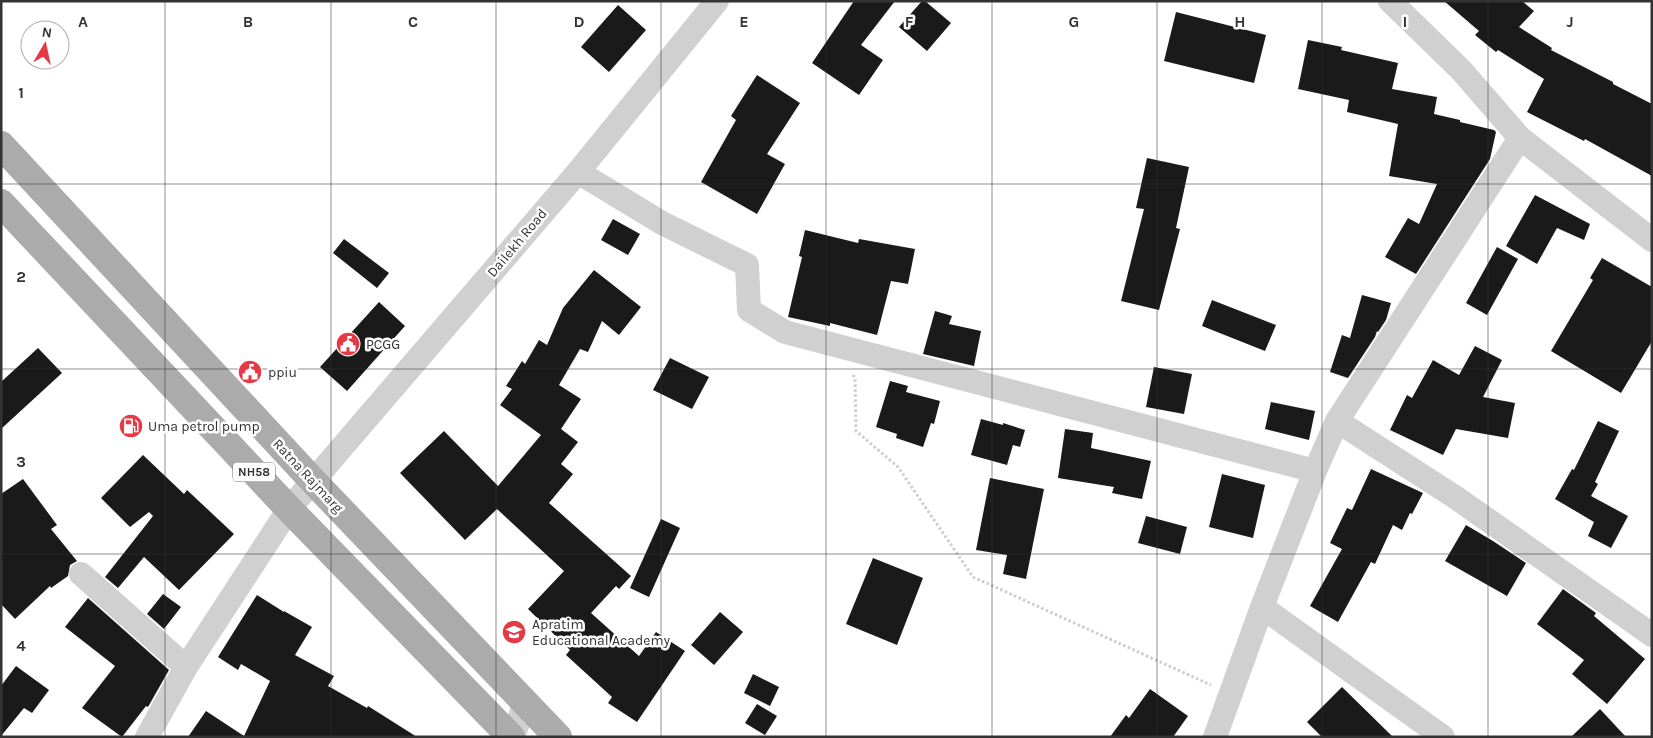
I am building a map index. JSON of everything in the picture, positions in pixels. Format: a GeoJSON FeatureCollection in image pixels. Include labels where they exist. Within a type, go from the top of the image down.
{"type":"FeatureCollection","features":[{"type":"Feature","properties":{"kind":"main road","name":"Ratna Rajmarg"},"geometry":{"type":"LineString","coordinates":[[1,145],[314,482],[558,737]]}},
{"type":"Feature","properties":{"kind":"main road","name":"NH58"},"geometry":{"type":"LineString","coordinates":[[1,203],[290,509],[512,737]]}},
{"type":"Feature","properties":{"kind":"street","name":"Dailekh Road"},"geometry":{"type":"LineString","coordinates":[[147,737],[186,667],[290,509],[578,172],[717,1]]}},
{"type":"Feature","properties":{"kind":"street"},"geometry":{"type":"LineString","coordinates":[[1390,1],[1461,70],[1520,138],[1652,240]]}},
{"type":"Feature","properties":{"kind":"street"},"geometry":{"type":"LineString","coordinates":[[1215,737],[1262,608],[1315,471],[1337,421],[1520,138]]}},
{"type":"Feature","properties":{"kind":"street"},"geometry":{"type":"LineString","coordinates":[[578,172],[662,222],[747,265],[749,310],[785,332],[1315,471]]}},
{"type":"Feature","properties":{"kind":"street"},"geometry":{"type":"LineString","coordinates":[[1337,421],[1455,497],[1652,635]]}},
{"type":"Feature","properties":{"kind":"street"},"geometry":{"type":"LineString","coordinates":[[81,574],[186,667]]}},
{"type":"Feature","properties":{"kind":"street"},"geometry":{"type":"LineString","coordinates":[[1262,608],[1443,737]]}},
{"type":"Feature","properties":{"kind":"street"},"geometry":{"type":"LineString","coordinates":[[512,737],[525,703]]}},
{"type":"Feature","properties":{"kind":"path"},"geometry":{"type":"LineString","coordinates":[[828,342],[855,378],[856,432],[898,467],[973,577],[1232,694]]}},
{"type":"Feature","properties":{"kind":"building"},"geometry":{"type":"Polygon","coordinates":[[[854,1],[895,1],[861,45],[883,60],[859,95],[812,63],[854,1]]]}},
{"type":"Feature","properties":{"kind":"building"},"geometry":{"type":"Polygon","coordinates":[[[922,1],[925,1],[951,23],[927,51],[899,27],[922,1]]]}},
{"type":"Feature","properties":{"kind":"building"},"geometry":{"type":"Polygon","coordinates":[[[1444,1],[1522,1],[1534,11],[1519,27],[1552,48],[1551,50],[1652,104],[1652,176],[1585,139],[1584,141],[1527,112],[1544,79],[1498,50],[1496,52],[1475,35],[1479,31],[1444,1]]]}},
{"type":"Feature","properties":{"kind":"building"},"geometry":{"type":"Polygon","coordinates":[[[618,5],[646,30],[609,72],[581,47],[618,5]]]}},
{"type":"Feature","properties":{"kind":"building"},"geometry":{"type":"Polygon","coordinates":[[[1176,12],[1266,35],[1254,83],[1164,61],[1176,12]]]}},
{"type":"Feature","properties":{"kind":"building"},"geometry":{"type":"Polygon","coordinates":[[[1308,40],[1342,47],[1341,50],[1398,63],[1392,89],[1437,97],[1434,114],[1496,132],[1490,159],[1416,274],[1385,257],[1408,218],[1419,224],[1437,184],[1389,176],[1398,124],[1347,112],[1349,100],[1298,89],[1308,40]]]}},
{"type":"Feature","properties":{"kind":"building"},"geometry":{"type":"Polygon","coordinates":[[[757,75],[800,103],[767,154],[785,164],[757,214],[701,182],[736,120],[731,116],[757,75]]]}},
{"type":"Feature","properties":{"kind":"building"},"geometry":{"type":"Polygon","coordinates":[[[1147,158],[1189,167],[1176,228],[1180,229],[1159,310],[1121,301],[1144,209],[1136,208],[1147,158]]]}},
{"type":"Feature","properties":{"kind":"building"},"geometry":{"type":"Polygon","coordinates":[[[1535,195],[1590,224],[1584,240],[1557,228],[1537,264],[1506,246],[1535,195]]]}},
{"type":"Feature","properties":{"kind":"building"},"geometry":{"type":"Polygon","coordinates":[[[613,219],[640,234],[628,255],[601,240],[613,219]]]}},
{"type":"Feature","properties":{"kind":"building"},"geometry":{"type":"Polygon","coordinates":[[[805,230],[858,243],[859,239],[915,249],[908,284],[891,281],[877,335],[830,323],[830,326],[788,317],[802,257],[799,256],[805,230]]]}},
{"type":"Feature","properties":{"kind":"building"},"geometry":{"type":"Polygon","coordinates":[[[344,239],[389,273],[377,288],[333,253],[344,239]]]}},
{"type":"Feature","properties":{"kind":"building"},"geometry":{"type":"Polygon","coordinates":[[[1497,247],[1518,259],[1487,315],[1466,303],[1497,247]]]}},
{"type":"Feature","properties":{"kind":"building"},"geometry":{"type":"Polygon","coordinates":[[[1602,258],[1652,287],[1652,341],[1621,393],[1551,351],[1593,280],[1590,278],[1602,258]]]}},
{"type":"Feature","properties":{"kind":"building"},"geometry":{"type":"Polygon","coordinates":[[[594,270],[641,307],[619,335],[602,321],[588,352],[580,349],[559,385],[581,399],[561,429],[578,442],[561,464],[573,474],[549,503],[631,576],[619,589],[616,586],[591,613],[639,656],[656,632],[685,651],[637,722],[608,703],[612,697],[566,655],[570,650],[528,609],[564,571],[497,509],[465,540],[400,473],[444,431],[498,486],[541,435],[500,405],[512,389],[506,386],[522,361],[525,364],[539,340],[547,345],[563,308],[594,270]]]}},
{"type":"Feature","properties":{"kind":"building"},"geometry":{"type":"Polygon","coordinates":[[[1362,295],[1391,303],[1386,320],[1348,378],[1330,372],[1342,335],[1350,338],[1362,295]]]}},
{"type":"Feature","properties":{"kind":"building"},"geometry":{"type":"Polygon","coordinates":[[[1212,300],[1276,325],[1265,351],[1202,326],[1212,300]]]}},
{"type":"Feature","properties":{"kind":"building"},"geometry":{"type":"Polygon","coordinates":[[[379,302],[405,326],[347,391],[320,367],[379,302]]]}},
{"type":"Feature","properties":{"kind":"building"},"geometry":{"type":"Polygon","coordinates":[[[935,311],[952,316],[949,324],[981,331],[974,366],[923,354],[935,311]]]}},
{"type":"Feature","properties":{"kind":"building"},"geometry":{"type":"Polygon","coordinates":[[[1475,346],[1502,360],[1483,397],[1515,403],[1508,438],[1456,429],[1443,455],[1390,430],[1407,395],[1412,398],[1433,360],[1459,375],[1475,346]]]}},
{"type":"Feature","properties":{"kind":"building"},"geometry":{"type":"Polygon","coordinates":[[[38,348],[62,373],[1,429],[1,382],[38,348]]]}},
{"type":"Feature","properties":{"kind":"building"},"geometry":{"type":"Polygon","coordinates":[[[670,358],[709,377],[692,409],[653,390],[670,358]]]}},
{"type":"Feature","properties":{"kind":"building"},"geometry":{"type":"Polygon","coordinates":[[[1154,367],[1192,374],[1184,414],[1146,407],[1154,367]]]}},
{"type":"Feature","properties":{"kind":"building"},"geometry":{"type":"Polygon","coordinates":[[[890,381],[908,386],[906,392],[940,401],[934,424],[931,423],[923,447],[896,438],[897,434],[876,427],[890,381]]]}},
{"type":"Feature","properties":{"kind":"building"},"geometry":{"type":"Polygon","coordinates":[[[1271,402],[1315,411],[1309,440],[1265,429],[1271,402]]]}},
{"type":"Feature","properties":{"kind":"building"},"geometry":{"type":"Polygon","coordinates":[[[981,419],[1025,430],[1020,447],[1013,445],[1007,465],[971,455],[981,419]]]}},
{"type":"Feature","properties":{"kind":"building"},"geometry":{"type":"Polygon","coordinates":[[[1598,421],[1619,431],[1595,482],[1598,484],[1591,496],[1628,516],[1611,548],[1588,536],[1594,522],[1555,499],[1572,469],[1574,470],[1598,421]]]}},
{"type":"Feature","properties":{"kind":"building"},"geometry":{"type":"Polygon","coordinates":[[[1065,429],[1093,433],[1091,448],[1151,461],[1142,499],[1112,493],[1114,487],[1058,478],[1065,429]]]}},
{"type":"Feature","properties":{"kind":"building"},"geometry":{"type":"Polygon","coordinates":[[[143,455],[184,494],[187,490],[234,534],[179,590],[144,557],[118,588],[105,577],[153,516],[149,512],[130,527],[101,498],[143,455]]]}},
{"type":"Feature","properties":{"kind":"building"},"geometry":{"type":"Polygon","coordinates":[[[1371,469],[1423,493],[1402,530],[1393,525],[1375,564],[1371,562],[1338,622],[1310,606],[1342,549],[1330,543],[1347,508],[1352,510],[1371,469]]]}},
{"type":"Feature","properties":{"kind":"building"},"geometry":{"type":"Polygon","coordinates":[[[1222,474],[1265,485],[1253,538],[1209,527],[1222,474]]]}},
{"type":"Feature","properties":{"kind":"building"},"geometry":{"type":"Polygon","coordinates":[[[990,478],[1044,489],[1026,579],[1003,574],[1007,555],[976,550],[990,478]]]}},
{"type":"Feature","properties":{"kind":"building"},"geometry":{"type":"Polygon","coordinates":[[[23,479],[57,525],[51,529],[77,561],[70,565],[68,576],[51,588],[50,586],[15,619],[1,604],[1,494],[23,479]]]}},
{"type":"Feature","properties":{"kind":"building"},"geometry":{"type":"Polygon","coordinates":[[[1146,516],[1187,527],[1180,554],[1138,543],[1146,516]]]}},
{"type":"Feature","properties":{"kind":"building"},"geometry":{"type":"Polygon","coordinates":[[[661,519],[680,528],[649,597],[630,588],[661,519]]]}},
{"type":"Feature","properties":{"kind":"building"},"geometry":{"type":"Polygon","coordinates":[[[1466,525],[1526,563],[1507,596],[1445,561],[1466,525]]]}},
{"type":"Feature","properties":{"kind":"building"},"geometry":{"type":"Polygon","coordinates":[[[873,558],[923,578],[897,645],[846,624],[873,558]]]}},
{"type":"Feature","properties":{"kind":"building"},"geometry":{"type":"Polygon","coordinates":[[[1563,589],[1596,613],[1594,616],[1645,659],[1607,704],[1572,674],[1584,660],[1537,624],[1563,589]]]}},
{"type":"Feature","properties":{"kind":"building"},"geometry":{"type":"Polygon","coordinates":[[[163,594],[181,607],[164,629],[147,614],[163,594]]]}},
{"type":"Feature","properties":{"kind":"building"},"geometry":{"type":"Polygon","coordinates":[[[257,595],[312,627],[295,655],[334,676],[328,686],[367,708],[368,706],[417,737],[188,737],[206,711],[244,736],[270,681],[241,664],[238,670],[218,657],[257,595]]]}},
{"type":"Feature","properties":{"kind":"building"},"geometry":{"type":"Polygon","coordinates":[[[88,598],[169,670],[148,707],[146,706],[122,737],[82,708],[115,666],[65,627],[88,598]]]}},
{"type":"Feature","properties":{"kind":"building"},"geometry":{"type":"Polygon","coordinates":[[[720,612],[743,632],[714,665],[691,645],[720,612]]]}},
{"type":"Feature","properties":{"kind":"building"},"geometry":{"type":"Polygon","coordinates":[[[16,666],[49,690],[32,713],[24,708],[1,736],[1,686],[16,666]]]}},
{"type":"Feature","properties":{"kind":"building"},"geometry":{"type":"Polygon","coordinates":[[[753,674],[779,687],[770,706],[744,693],[753,674]]]}},
{"type":"Feature","properties":{"kind":"building"},"geometry":{"type":"Polygon","coordinates":[[[1342,687],[1393,737],[1322,737],[1307,722],[1342,687]]]}},
{"type":"Feature","properties":{"kind":"building"},"geometry":{"type":"Polygon","coordinates":[[[1150,689],[1188,716],[1173,737],[1110,737],[1126,715],[1129,718],[1150,689]]]}},
{"type":"Feature","properties":{"kind":"building"},"geometry":{"type":"Polygon","coordinates":[[[757,704],[777,716],[765,735],[745,723],[757,704]]]}},
{"type":"Feature","properties":{"kind":"building"},"geometry":{"type":"Polygon","coordinates":[[[1600,709],[1626,737],[1571,737],[1600,709]]]}},
{"type":"Feature","properties":{"kind":"place","name":"PCGG"},"geometry":{"type":"Point","coordinates":[348,344]}},
{"type":"Feature","properties":{"kind":"place","name":"ppiu"},"geometry":{"type":"Point","coordinates":[250,372]}},
{"type":"Feature","properties":{"kind":"place","name":"Uma petrol pump"},"geometry":{"type":"Point","coordinates":[131,426]}},
{"type":"Feature","properties":{"kind":"place","name":"Apratim Educational Academy"},"geometry":{"type":"Point","coordinates":[514,632]}}]}
